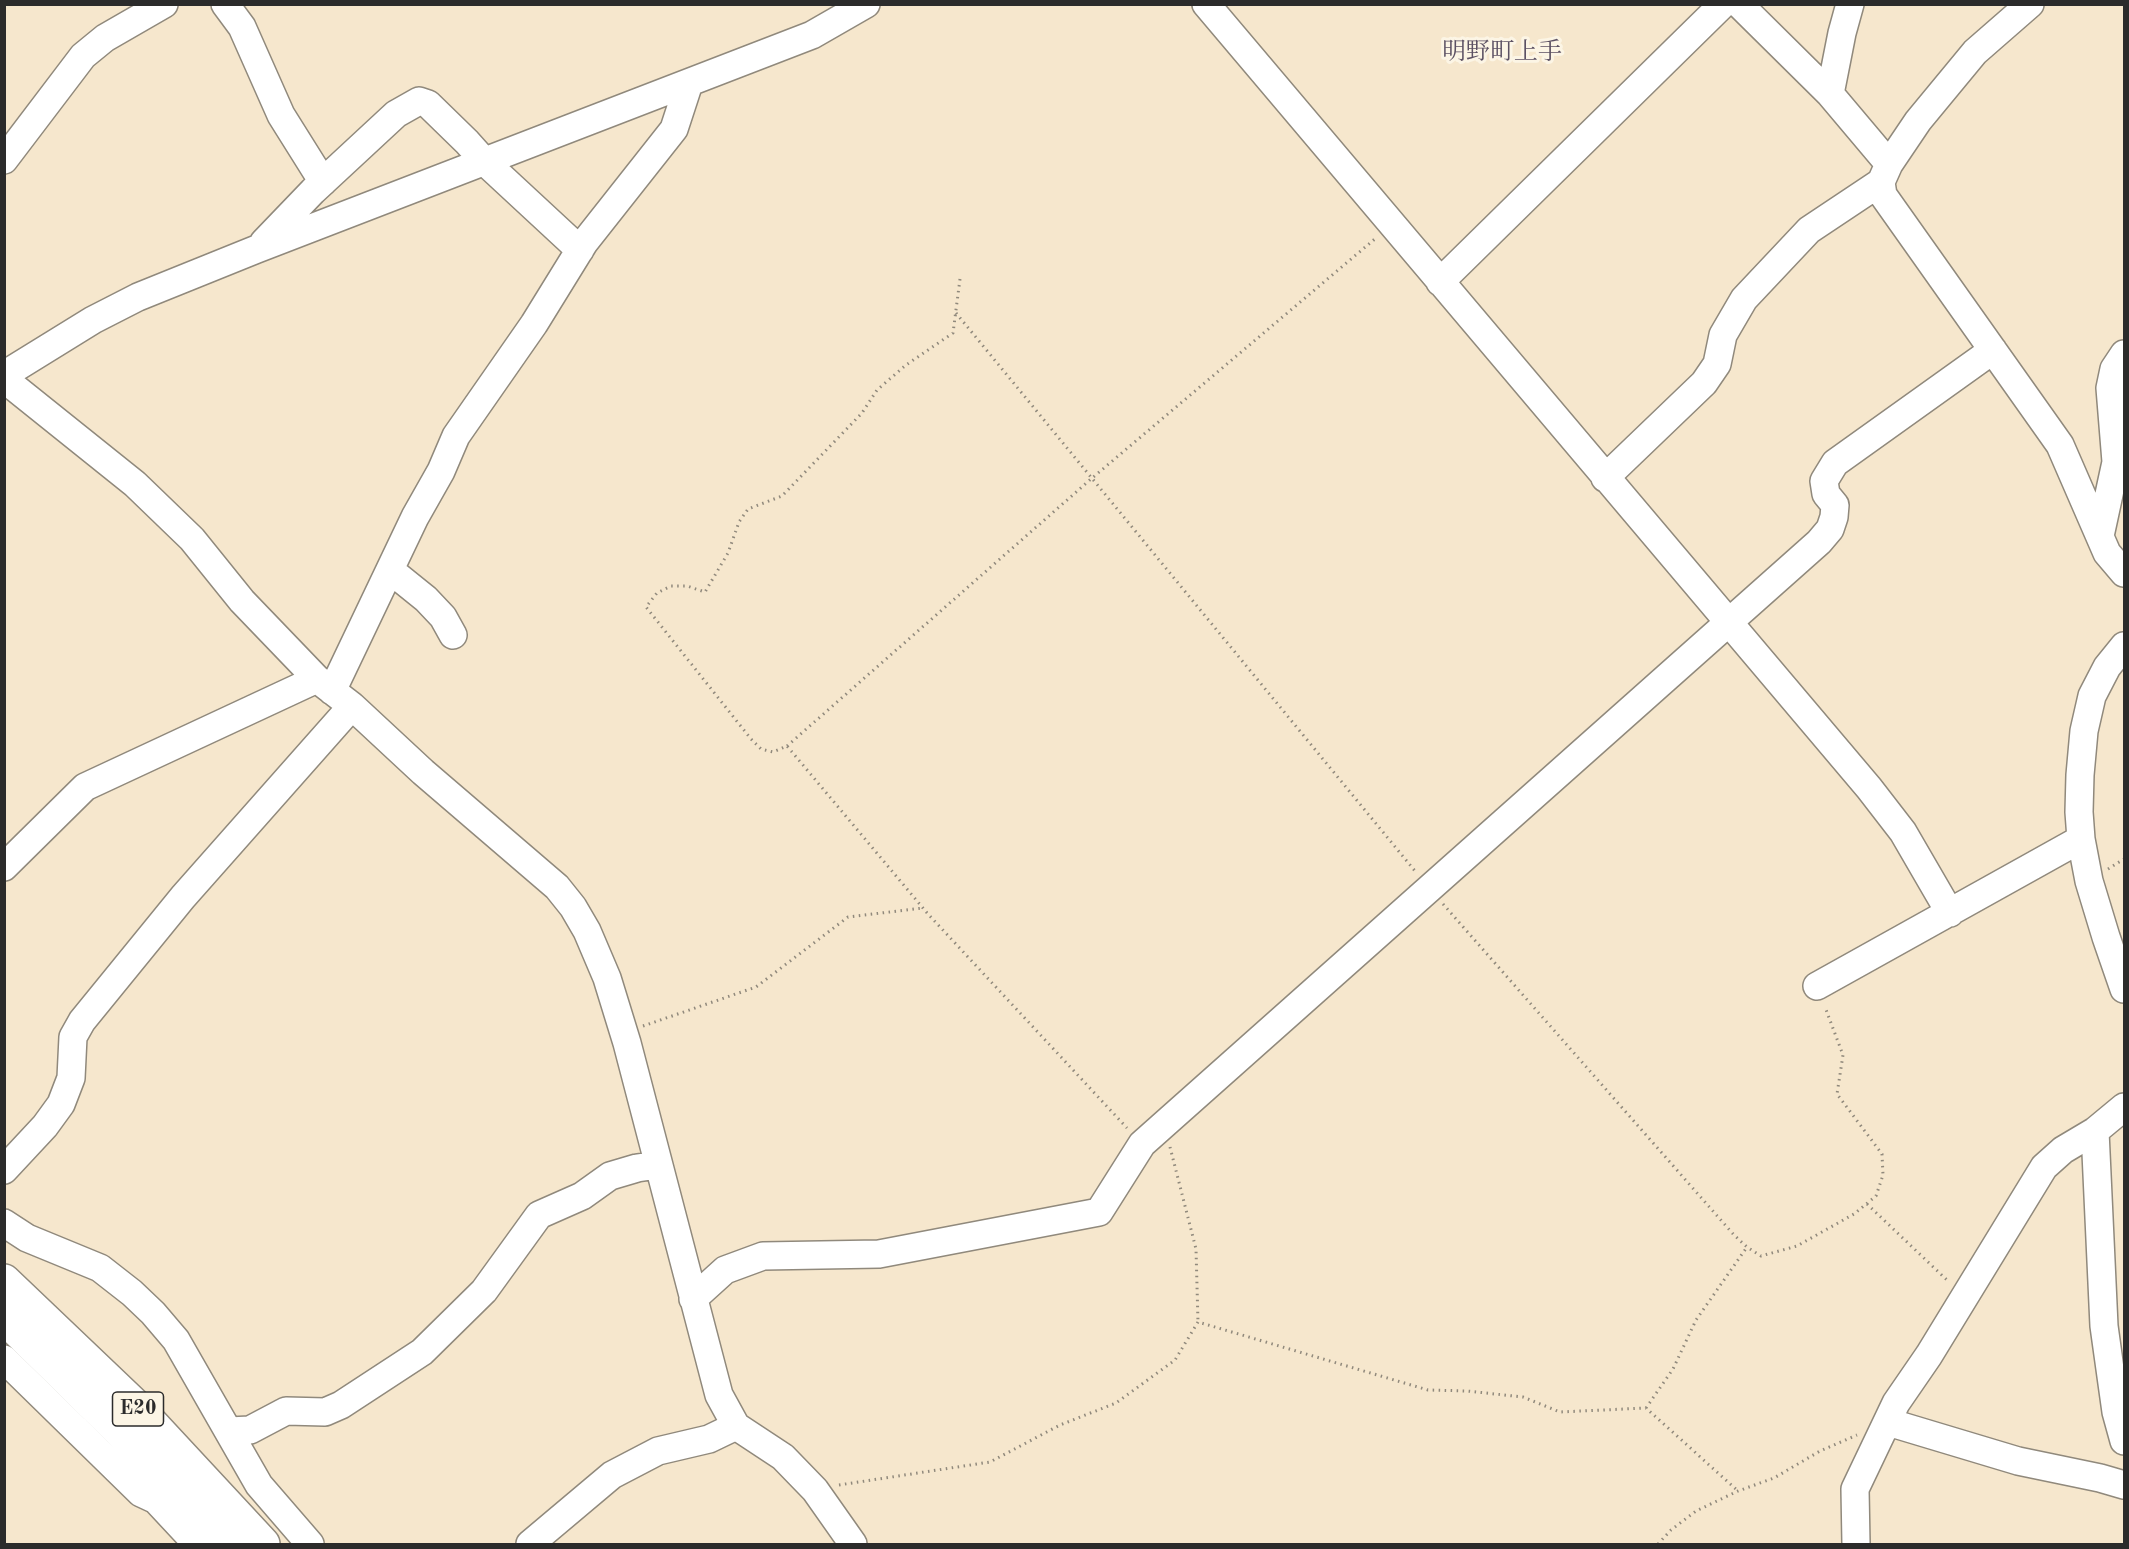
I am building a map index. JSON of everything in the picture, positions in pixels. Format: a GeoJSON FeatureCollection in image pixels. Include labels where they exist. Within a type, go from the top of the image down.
{"type":"FeatureCollection","features":[{"type":"Feature","properties":{"kind":"highway","name":"E20"},"geometry":{"type":"LineString","coordinates":[[4,1281],[132,1403],[263,1545]]}},
{"type":"Feature","properties":{"kind":"highway","name":"E20"},"geometry":{"type":"LineString","coordinates":[[4,1317],[119,1430],[226,1545]]}},
{"type":"Feature","properties":{"kind":"street"},"geometry":{"type":"LineString","coordinates":[[4,160],[83,56],[105,38],[164,4]]}},
{"type":"Feature","properties":{"kind":"street"},"geometry":{"type":"LineString","coordinates":[[225,4],[242,27],[281,115],[323,182]]}},
{"type":"Feature","properties":{"kind":"street"},"geometry":{"type":"LineString","coordinates":[[853,1545],[815,1490],[783,1457],[736,1426],[719,1395],[624,1032],[607,978],[587,931],[573,907],[556,887],[334,692],[242,601],[192,539],[135,484],[4,377],[93,320],[138,297],[256,249],[812,35],[866,4]]}},
{"type":"Feature","properties":{"kind":"street"},"geometry":{"type":"LineString","coordinates":[[1206,4],[1605,478],[1833,744],[1903,832],[1950,912]]}},
{"type":"Feature","properties":{"kind":"street"},"geometry":{"type":"LineString","coordinates":[[1440,282],[1723,4]]}},
{"type":"Feature","properties":{"kind":"street"},"geometry":{"type":"LineString","coordinates":[[1739,4],[1830,94],[1885,173],[1883,195],[2060,445],[2107,553],[2124,573]]}},
{"type":"Feature","properties":{"kind":"street"},"geometry":{"type":"LineString","coordinates":[[1830,94],[1850,4]]}},
{"type":"Feature","properties":{"kind":"street"},"geometry":{"type":"LineString","coordinates":[[1605,478],[1704,382],[1717,364],[1724,335],[1744,299],[1752,290],[1809,230],[1885,173],[1917,121],[1975,52],[2030,4]]}},
{"type":"Feature","properties":{"kind":"street"},"geometry":{"type":"LineString","coordinates":[[4,1170],[45,1126],[61,1104],[71,1078],[73,1036],[82,1021],[183,897],[334,692],[415,517],[441,471],[456,436],[534,324],[580,250],[674,129],[688,83]]}},
{"type":"Feature","properties":{"kind":"street"},"geometry":{"type":"LineString","coordinates":[[256,249],[396,114],[419,100],[428,104],[484,162],[580,250]]}},
{"type":"Feature","properties":{"kind":"street"},"geometry":{"type":"LineString","coordinates":[[693,1299],[725,1270],[763,1256],[879,1254],[1099,1212],[1142,1144],[1819,542],[1830,529],[1834,517],[1835,505],[1826,494],[1824,481],[1835,463],[1993,350]]}},
{"type":"Feature","properties":{"kind":"street"},"geometry":{"type":"LineString","coordinates":[[2100,536],[2116,462],[2110,388],[2114,369],[2124,354]]}},
{"type":"Feature","properties":{"kind":"street"},"geometry":{"type":"LineString","coordinates":[[390,570],[426,599],[443,617],[453,635]]}},
{"type":"Feature","properties":{"kind":"street"},"geometry":{"type":"LineString","coordinates":[[2124,646],[2106,667],[2092,696],[2084,731],[2080,775],[2081,839],[2089,881],[2124,988]]}},
{"type":"Feature","properties":{"kind":"street"},"geometry":{"type":"LineString","coordinates":[[4,867],[85,787],[334,692]]}},
{"type":"Feature","properties":{"kind":"street"},"geometry":{"type":"LineString","coordinates":[[1817,986],[2081,839]]}},
{"type":"Feature","properties":{"kind":"street"},"geometry":{"type":"LineString","coordinates":[[1856,1545],[1855,1489],[1896,1403],[1965,1298],[2044,1167],[2063,1150],[2095,1131],[2124,1107]]}},
{"type":"Feature","properties":{"kind":"street"},"geometry":{"type":"LineString","coordinates":[[2095,1131],[2104,1326],[2116,1413],[2124,1441]]}},
{"type":"Feature","properties":{"kind":"street"},"geometry":{"type":"LineString","coordinates":[[229,1431],[250,1430],[286,1412],[325,1412],[340,1405],[422,1352],[484,1291],[539,1215],[582,1196],[610,1176],[658,1165]]}},
{"type":"Feature","properties":{"kind":"street"},"geometry":{"type":"LineString","coordinates":[[4,1223],[27,1238],[100,1268],[153,1313],[176,1340],[259,1485],[310,1545]]}},
{"type":"Feature","properties":{"kind":"street"},"geometry":{"type":"LineString","coordinates":[[4,1359],[141,1494],[156,1500],[197,1545]]}},
{"type":"Feature","properties":{"kind":"street"},"geometry":{"type":"LineString","coordinates":[[1888,1422],[2018,1461],[2124,1485]]}},
{"type":"Feature","properties":{"kind":"street"},"geometry":{"type":"LineString","coordinates":[[530,1545],[612,1475],[658,1451],[709,1439],[736,1426]]}},
{"type":"Feature","properties":{"kind":"path"},"geometry":{"type":"LineString","coordinates":[[960,279],[953,333],[906,365],[877,390],[862,413],[782,496],[748,509],[739,522],[728,553],[705,592],[687,586],[671,586],[657,593],[646,607],[751,739],[761,748],[773,752],[787,747],[1091,479],[1392,225]]}},
{"type":"Feature","properties":{"kind":"path"},"geometry":{"type":"LineString","coordinates":[[787,747],[923,908],[1142,1144]]}},
{"type":"Feature","properties":{"kind":"path"},"geometry":{"type":"LineString","coordinates":[[624,1032],[756,987],[848,917],[923,908]]}},
{"type":"Feature","properties":{"kind":"path"},"geometry":{"type":"LineString","coordinates":[[815,1490],[990,1462],[1060,1425],[1116,1403],[1175,1359],[1198,1322],[1196,1249],[1165,1124]]}},
{"type":"Feature","properties":{"kind":"path"},"geometry":{"type":"LineString","coordinates":[[1867,1204],[1965,1298]]}},
{"type":"Feature","properties":{"kind":"path"},"geometry":{"type":"LineString","coordinates":[[1646,1408],[1673,1369],[1696,1320],[1747,1247]]}},
{"type":"Feature","properties":{"kind":"path"},"geometry":{"type":"LineString","coordinates":[[1198,1322],[1428,1390],[1523,1397],[1560,1412],[1646,1408],[1738,1491]]}},
{"type":"Feature","properties":{"kind":"path"},"geometry":{"type":"LineString","coordinates":[[1658,1545],[1671,1530],[1696,1511],[1738,1491],[1774,1478],[1820,1451],[1888,1422]]}},
{"type":"Feature","properties":{"kind":"district","name":"明野町上手"},"geometry":{"type":"Point","coordinates":[1502,53]}}]}
